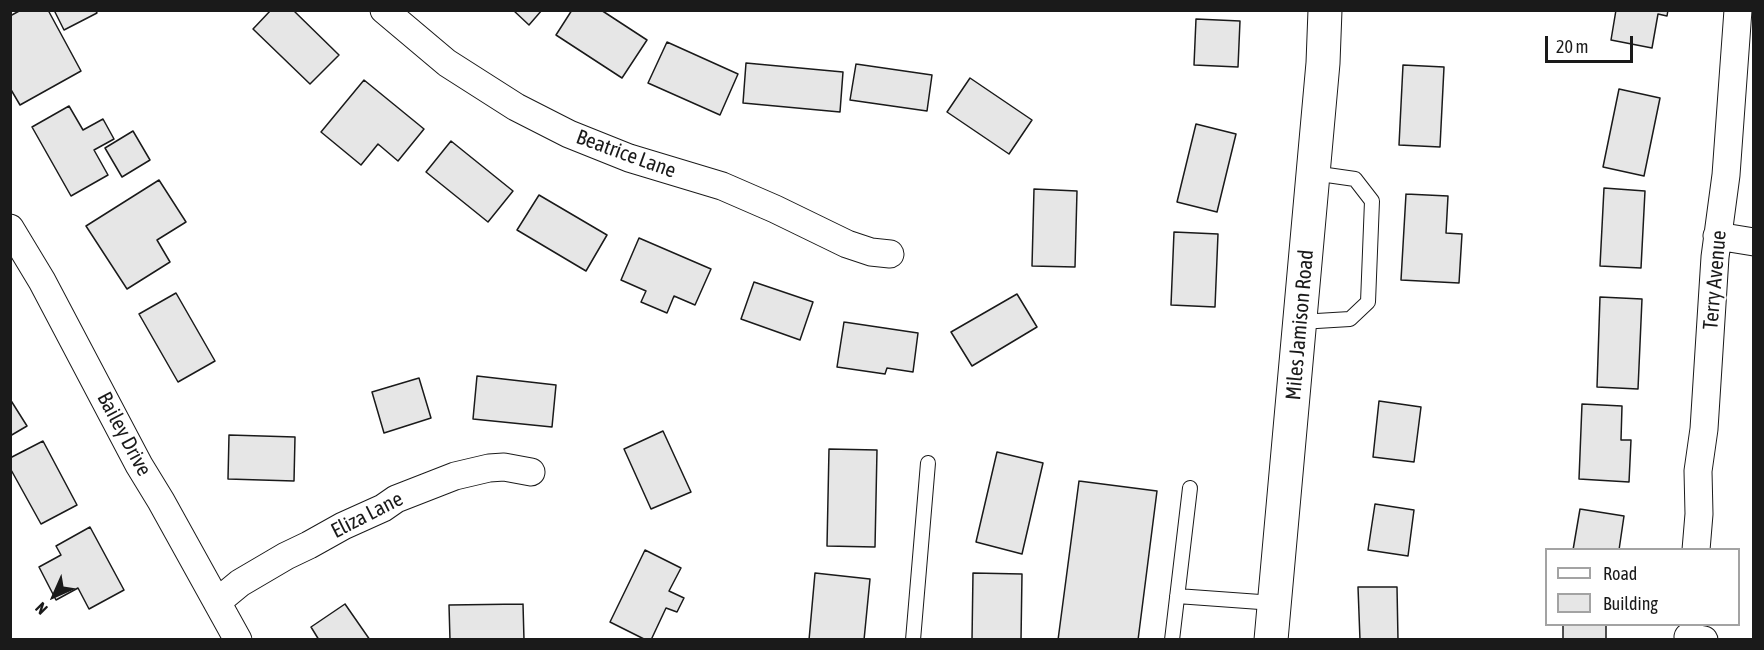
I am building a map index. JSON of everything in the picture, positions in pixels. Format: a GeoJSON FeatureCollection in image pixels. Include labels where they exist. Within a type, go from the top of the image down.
{"type":"FeatureCollection","features":[{"type":"Feature","properties":{"kind":"main road","name":"Miles Jamison Road"},"geometry":{"type":"LineString","coordinates":[[1272,639],[1323,63],[1325,10]]}},
{"type":"Feature","properties":{"kind":"street","name":"Beatrice Lane"},"geometry":{"type":"LineString","coordinates":[[384,10],[447,63],[516,106],[569,134],[630,158],[722,186],[776,209],[847,244],[871,252],[891,254]]}},
{"type":"Feature","properties":{"kind":"street","name":"Terry Avenue"},"geometry":{"type":"LineString","coordinates":[[1696,548],[1699,514],[1698,471],[1704,429],[1738,10]]}},
{"type":"Feature","properties":{"kind":"street","name":"Bailey Drive"},"geometry":{"type":"LineString","coordinates":[[10,228],[42,281],[139,465],[238,639]]}},
{"type":"Feature","properties":{"kind":"street"},"geometry":{"type":"LineString","coordinates":[[1718,236],[1754,242]]}},
{"type":"Feature","properties":{"kind":"street","name":"Eliza Lane"},"geometry":{"type":"LineString","coordinates":[[217,602],[240,583],[286,556],[405,495],[454,476],[489,468],[504,467],[531,472]]}},
{"type":"Feature","properties":{"kind":"lane"},"geometry":{"type":"LineString","coordinates":[[1300,322],[1350,319],[1368,302],[1372,201],[1355,178],[1313,173]]}},
{"type":"Feature","properties":{"kind":"lane"},"geometry":{"type":"LineString","coordinates":[[913,639],[928,463]]}},
{"type":"Feature","properties":{"kind":"lane"},"geometry":{"type":"LineString","coordinates":[[1172,639],[1190,488]]}},
{"type":"Feature","properties":{"kind":"lane"},"geometry":{"type":"LineString","coordinates":[[1177,596],[1275,603]]}},
{"type":"Feature","properties":{"kind":"building"},"geometry":{"type":"Polygon","coordinates":[[[21,10],[48,10],[81,71],[20,105],[10,88],[10,16],[21,10]]]}},
{"type":"Feature","properties":{"kind":"building"},"geometry":{"type":"Polygon","coordinates":[[[54,10],[95,10],[97,13],[64,30],[54,10]]]}},
{"type":"Feature","properties":{"kind":"building"},"geometry":{"type":"Polygon","coordinates":[[[271,10],[293,10],[339,55],[310,84],[253,29],[271,10]]]}},
{"type":"Feature","properties":{"kind":"building"},"geometry":{"type":"Polygon","coordinates":[[[513,10],[542,10],[529,25],[513,10]]]}},
{"type":"Feature","properties":{"kind":"building"},"geometry":{"type":"Polygon","coordinates":[[[572,10],[601,10],[647,40],[622,78],[556,35],[572,10]]]}},
{"type":"Feature","properties":{"kind":"building"},"geometry":{"type":"Polygon","coordinates":[[[1616,10],[1668,10],[1667,16],[1658,14],[1652,48],[1611,40],[1616,10]]]}},
{"type":"Feature","properties":{"kind":"building"},"geometry":{"type":"Polygon","coordinates":[[[1196,19],[1240,21],[1238,67],[1194,65],[1196,19]]]}},
{"type":"Feature","properties":{"kind":"building"},"geometry":{"type":"Polygon","coordinates":[[[667,42],[738,74],[720,115],[648,83],[667,42]]]}},
{"type":"Feature","properties":{"kind":"building"},"geometry":{"type":"Polygon","coordinates":[[[746,63],[843,72],[840,112],[743,103],[746,63]]]}},
{"type":"Feature","properties":{"kind":"building"},"geometry":{"type":"Polygon","coordinates":[[[856,64],[932,75],[927,111],[850,100],[856,64]]]}},
{"type":"Feature","properties":{"kind":"building"},"geometry":{"type":"Polygon","coordinates":[[[1403,65],[1444,67],[1440,147],[1399,145],[1403,65]]]}},
{"type":"Feature","properties":{"kind":"building"},"geometry":{"type":"Polygon","coordinates":[[[970,78],[1032,120],[1009,154],[947,112],[970,78]]]}},
{"type":"Feature","properties":{"kind":"building"},"geometry":{"type":"Polygon","coordinates":[[[364,80],[424,129],[398,161],[378,144],[361,165],[321,132],[364,80]]]}},
{"type":"Feature","properties":{"kind":"building"},"geometry":{"type":"Polygon","coordinates":[[[1619,89],[1660,98],[1644,176],[1603,167],[1619,89]]]}},
{"type":"Feature","properties":{"kind":"building"},"geometry":{"type":"Polygon","coordinates":[[[69,106],[83,130],[103,119],[114,139],[94,150],[108,175],[71,196],[32,127],[69,106]]]}},
{"type":"Feature","properties":{"kind":"building"},"geometry":{"type":"Polygon","coordinates":[[[1196,124],[1236,134],[1217,212],[1177,202],[1196,124]]]}},
{"type":"Feature","properties":{"kind":"building"},"geometry":{"type":"Polygon","coordinates":[[[133,131],[150,160],[122,177],[105,148],[133,131]]]}},
{"type":"Feature","properties":{"kind":"building"},"geometry":{"type":"Polygon","coordinates":[[[451,141],[513,191],[488,222],[426,172],[451,141]]]}},
{"type":"Feature","properties":{"kind":"building"},"geometry":{"type":"Polygon","coordinates":[[[159,180],[186,222],[157,240],[170,262],[127,289],[86,226],[159,180]]]}},
{"type":"Feature","properties":{"kind":"building"},"geometry":{"type":"Polygon","coordinates":[[[1604,188],[1645,191],[1641,268],[1600,266],[1604,188]]]}},
{"type":"Feature","properties":{"kind":"building"},"geometry":{"type":"Polygon","coordinates":[[[1034,189],[1077,191],[1075,267],[1032,266],[1034,189]]]}},
{"type":"Feature","properties":{"kind":"building"},"geometry":{"type":"Polygon","coordinates":[[[1406,194],[1448,196],[1446,233],[1462,234],[1459,283],[1401,280],[1406,194]]]}},
{"type":"Feature","properties":{"kind":"building"},"geometry":{"type":"Polygon","coordinates":[[[539,195],[607,235],[586,271],[517,230],[539,195]]]}},
{"type":"Feature","properties":{"kind":"building"},"geometry":{"type":"Polygon","coordinates":[[[1174,232],[1218,234],[1215,307],[1171,305],[1174,232]]]}},
{"type":"Feature","properties":{"kind":"building"},"geometry":{"type":"Polygon","coordinates":[[[639,238],[711,269],[695,305],[674,296],[667,313],[641,302],[646,291],[621,280],[639,238]]]}},
{"type":"Feature","properties":{"kind":"building"},"geometry":{"type":"Polygon","coordinates":[[[754,282],[813,302],[800,340],[741,319],[754,282]]]}},
{"type":"Feature","properties":{"kind":"building"},"geometry":{"type":"Polygon","coordinates":[[[176,293],[215,361],[178,382],[139,314],[176,293]]]}},
{"type":"Feature","properties":{"kind":"building"},"geometry":{"type":"Polygon","coordinates":[[[1017,294],[1037,327],[972,366],[951,332],[1017,294]]]}},
{"type":"Feature","properties":{"kind":"building"},"geometry":{"type":"Polygon","coordinates":[[[1600,297],[1642,299],[1638,389],[1597,387],[1600,297]]]}},
{"type":"Feature","properties":{"kind":"building"},"geometry":{"type":"Polygon","coordinates":[[[844,322],[918,333],[913,372],[887,368],[885,374],[837,367],[844,322]]]}},
{"type":"Feature","properties":{"kind":"building"},"geometry":{"type":"Polygon","coordinates":[[[477,376],[556,385],[552,427],[473,419],[477,376]]]}},
{"type":"Feature","properties":{"kind":"building"},"geometry":{"type":"Polygon","coordinates":[[[419,378],[431,418],[384,433],[372,392],[419,378]]]}},
{"type":"Feature","properties":{"kind":"building"},"geometry":{"type":"Polygon","coordinates":[[[10,399],[27,426],[10,436],[10,399]]]}},
{"type":"Feature","properties":{"kind":"building"},"geometry":{"type":"Polygon","coordinates":[[[1379,401],[1421,407],[1414,462],[1373,457],[1379,401]]]}},
{"type":"Feature","properties":{"kind":"building"},"geometry":{"type":"Polygon","coordinates":[[[1582,404],[1622,406],[1621,440],[1631,440],[1629,482],[1579,479],[1582,404]]]}},
{"type":"Feature","properties":{"kind":"building"},"geometry":{"type":"Polygon","coordinates":[[[663,431],[691,492],[651,509],[624,449],[663,431]]]}},
{"type":"Feature","properties":{"kind":"building"},"geometry":{"type":"Polygon","coordinates":[[[229,435],[295,437],[294,481],[228,479],[229,435]]]}},
{"type":"Feature","properties":{"kind":"building"},"geometry":{"type":"Polygon","coordinates":[[[43,441],[77,505],[41,524],[10,468],[10,458],[43,441]]]}},
{"type":"Feature","properties":{"kind":"building"},"geometry":{"type":"Polygon","coordinates":[[[829,449],[877,450],[875,547],[827,546],[829,449]]]}},
{"type":"Feature","properties":{"kind":"building"},"geometry":{"type":"Polygon","coordinates":[[[997,452],[1043,463],[1022,554],[976,542],[997,452]]]}},
{"type":"Feature","properties":{"kind":"building"},"geometry":{"type":"Polygon","coordinates":[[[1079,481],[1157,491],[1138,640],[1058,640],[1079,481]]]}},
{"type":"Feature","properties":{"kind":"building"},"geometry":{"type":"Polygon","coordinates":[[[1375,504],[1414,510],[1408,556],[1368,550],[1375,504]]]}},
{"type":"Feature","properties":{"kind":"building"},"geometry":{"type":"Polygon","coordinates":[[[1580,509],[1624,516],[1619,548],[1573,548],[1580,509]]]}},
{"type":"Feature","properties":{"kind":"building"},"geometry":{"type":"Polygon","coordinates":[[[90,527],[124,590],[89,609],[78,588],[56,600],[39,567],[61,555],[56,546],[90,527]]]}},
{"type":"Feature","properties":{"kind":"building"},"geometry":{"type":"Polygon","coordinates":[[[645,550],[681,568],[669,591],[684,598],[677,612],[666,608],[651,640],[646,640],[610,622],[645,550]]]}},
{"type":"Feature","properties":{"kind":"building"},"geometry":{"type":"Polygon","coordinates":[[[815,573],[870,579],[864,640],[809,640],[815,573]]]}},
{"type":"Feature","properties":{"kind":"building"},"geometry":{"type":"Polygon","coordinates":[[[973,573],[1022,574],[1021,640],[972,640],[973,573]]]}},
{"type":"Feature","properties":{"kind":"building"},"geometry":{"type":"Polygon","coordinates":[[[1358,587],[1397,587],[1398,640],[1360,640],[1358,587]]]}},
{"type":"Feature","properties":{"kind":"building"},"geometry":{"type":"Polygon","coordinates":[[[345,604],[370,640],[319,640],[311,627],[345,604]]]}},
{"type":"Feature","properties":{"kind":"building"},"geometry":{"type":"Polygon","coordinates":[[[523,604],[524,640],[450,640],[449,605],[523,604]]]}},
{"type":"Feature","properties":{"kind":"building"},"geometry":{"type":"Polygon","coordinates":[[[1563,626],[1606,626],[1606,640],[1563,640],[1563,626]]]}}]}
